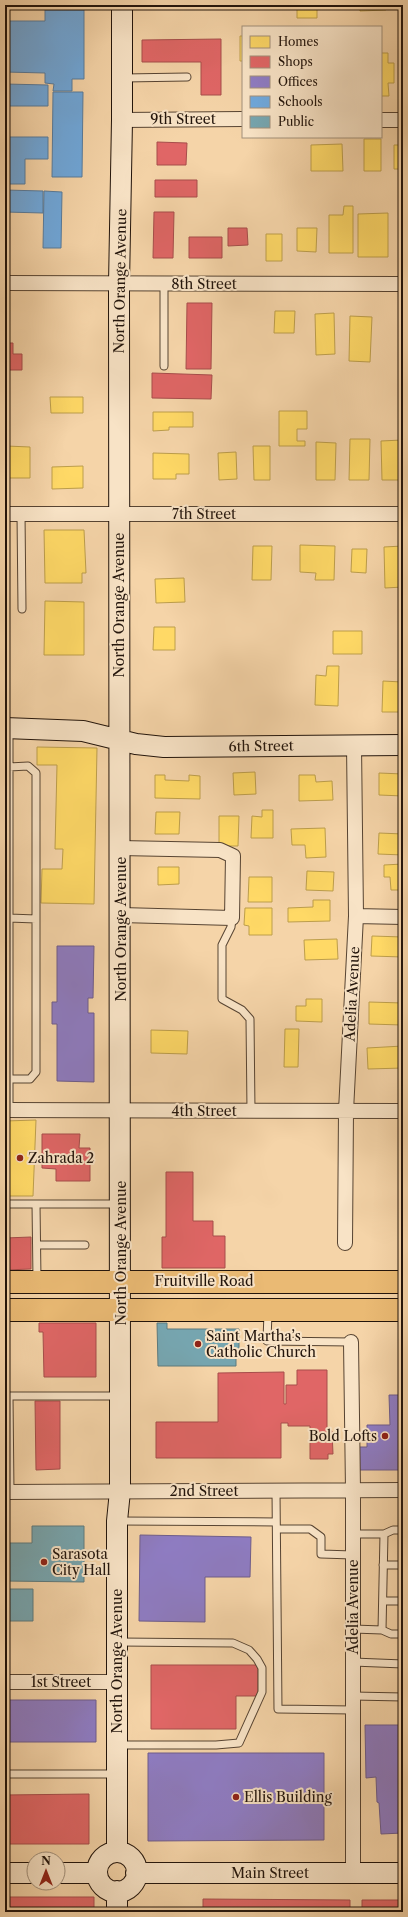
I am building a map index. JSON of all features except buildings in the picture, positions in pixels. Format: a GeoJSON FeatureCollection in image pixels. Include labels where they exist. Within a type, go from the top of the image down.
{"type":"FeatureCollection","features":[{"type":"Feature","properties":{"kind":"main road","name":"Fruitville Road"},"geometry":{"type":"LineString","coordinates":[[5,1282],[403,1282]]}},
{"type":"Feature","properties":{"kind":"main road","name":"Fruitville Road"},"geometry":{"type":"LineString","coordinates":[[5,1310],[403,1310]]}},
{"type":"Feature","properties":{"kind":"street","name":"North Orange Avenue"},"geometry":{"type":"LineString","coordinates":[[117,1852],[116,1642],[117,1521],[120,1491],[121,1309],[119,284],[122,120],[122,5]]}},
{"type":"Feature","properties":{"kind":"street","name":"9th Street"},"geometry":{"type":"LineString","coordinates":[[122,120],[242,119]]}},
{"type":"Feature","properties":{"kind":"street"},"geometry":{"type":"LineString","coordinates":[[382,120],[403,120]]}},
{"type":"Feature","properties":{"kind":"street","name":"8th Street"},"geometry":{"type":"LineString","coordinates":[[5,283],[403,284]]}},
{"type":"Feature","properties":{"kind":"street","name":"7th Street"},"geometry":{"type":"LineString","coordinates":[[5,514],[403,514]]}},
{"type":"Feature","properties":{"kind":"street","name":"6th Street"},"geometry":{"type":"LineString","coordinates":[[7,728],[83,731],[119,740],[164,747],[403,745]]}},
{"type":"Feature","properties":{"kind":"street","name":"Adelia Avenue"},"geometry":{"type":"LineString","coordinates":[[345,1243],[346,1111],[356,916],[354,745]]}},
{"type":"Feature","properties":{"kind":"street"},"geometry":{"type":"LineString","coordinates":[[120,848],[220,850],[233,856],[232,918],[121,914]]}},
{"type":"Feature","properties":{"kind":"street"},"geometry":{"type":"LineString","coordinates":[[356,916],[403,917]]}},
{"type":"Feature","properties":{"kind":"street","name":"4th Street"},"geometry":{"type":"LineString","coordinates":[[7,1110],[403,1111]]}},
{"type":"Feature","properties":{"kind":"street","name":"Adelia Avenue"},"geometry":{"type":"LineString","coordinates":[[351,1342],[353,1490],[353,1873]]}},
{"type":"Feature","properties":{"kind":"street","name":"2nd Street"},"geometry":{"type":"LineString","coordinates":[[7,1492],[403,1490]]}},
{"type":"Feature","properties":{"kind":"street","name":"1st Street"},"geometry":{"type":"LineString","coordinates":[[5,1682],[116,1682]]}},
{"type":"Feature","properties":{"kind":"street"},"geometry":{"type":"LineString","coordinates":[[117,1852],[129,1857],[133,1861],[136,1873],[132,1885],[127,1889],[117,1891],[108,1890],[102,1886],[97,1873],[100,1861],[105,1856],[117,1852]]}},
{"type":"Feature","properties":{"kind":"street"},"geometry":{"type":"LineString","coordinates":[[5,1873],[26,1873]]}},
{"type":"Feature","properties":{"kind":"street"},"geometry":{"type":"LineString","coordinates":[[66,1873],[97,1873]]}},
{"type":"Feature","properties":{"kind":"street","name":"Main Street"},"geometry":{"type":"LineString","coordinates":[[136,1873],[403,1873]]}},
{"type":"Feature","properties":{"kind":"street"},"geometry":{"type":"LineString","coordinates":[[117,1891],[117,1912]]}},
{"type":"Feature","properties":{"kind":"lane"},"geometry":{"type":"LineString","coordinates":[[122,78],[187,77]]}},
{"type":"Feature","properties":{"kind":"lane"},"geometry":{"type":"LineString","coordinates":[[164,284],[164,366]]}},
{"type":"Feature","properties":{"kind":"lane"},"geometry":{"type":"LineString","coordinates":[[22,514],[22,609]]}},
{"type":"Feature","properties":{"kind":"lane"},"geometry":{"type":"LineString","coordinates":[[7,728],[9,767],[9,1079],[7,1110]]}},
{"type":"Feature","properties":{"kind":"lane"},"geometry":{"type":"LineString","coordinates":[[9,767],[28,766],[36,773],[36,1072],[30,1079],[9,1079]]}},
{"type":"Feature","properties":{"kind":"lane"},"geometry":{"type":"LineString","coordinates":[[9,918],[36,919]]}},
{"type":"Feature","properties":{"kind":"lane"},"geometry":{"type":"LineString","coordinates":[[232,918],[231,927],[222,945],[222,999],[242,1010],[250,1019],[251,1111]]}},
{"type":"Feature","properties":{"kind":"lane"},"geometry":{"type":"LineString","coordinates":[[5,1204],[121,1204]]}},
{"type":"Feature","properties":{"kind":"lane"},"geometry":{"type":"LineString","coordinates":[[36,1204],[37,1282]]}},
{"type":"Feature","properties":{"kind":"lane"},"geometry":{"type":"LineString","coordinates":[[37,1245],[85,1245]]}},
{"type":"Feature","properties":{"kind":"lane"},"geometry":{"type":"LineString","coordinates":[[268,1310],[267,1341],[351,1342]]}},
{"type":"Feature","properties":{"kind":"lane"},"geometry":{"type":"LineString","coordinates":[[7,1492],[7,1396],[120,1396]]}},
{"type":"Feature","properties":{"kind":"lane"},"geometry":{"type":"LineString","coordinates":[[276,1491],[278,1709],[353,1710]]}},
{"type":"Feature","properties":{"kind":"lane"},"geometry":{"type":"LineString","coordinates":[[117,1521],[276,1522]]}},
{"type":"Feature","properties":{"kind":"lane"},"geometry":{"type":"LineString","coordinates":[[276,1530],[310,1529],[321,1537],[321,1554],[353,1555]]}},
{"type":"Feature","properties":{"kind":"lane"},"geometry":{"type":"LineString","coordinates":[[353,1534],[384,1534],[392,1530],[403,1530]]}},
{"type":"Feature","properties":{"kind":"lane"},"geometry":{"type":"LineString","coordinates":[[382,1630],[384,1534]]}},
{"type":"Feature","properties":{"kind":"lane"},"geometry":{"type":"LineString","coordinates":[[383,1565],[403,1565]]}},
{"type":"Feature","properties":{"kind":"lane"},"geometry":{"type":"LineString","coordinates":[[383,1601],[403,1601]]}},
{"type":"Feature","properties":{"kind":"lane"},"geometry":{"type":"LineString","coordinates":[[353,1629],[382,1630],[391,1634],[403,1634]]}},
{"type":"Feature","properties":{"kind":"lane"},"geometry":{"type":"LineString","coordinates":[[116,1642],[233,1643],[249,1650],[257,1659],[262,1668],[262,1692],[239,1743],[216,1745],[116,1745]]}},
{"type":"Feature","properties":{"kind":"lane"},"geometry":{"type":"LineString","coordinates":[[353,1662],[403,1664]]}},
{"type":"Feature","properties":{"kind":"lane"},"geometry":{"type":"LineString","coordinates":[[353,1696],[403,1697]]}},
{"type":"Feature","properties":{"kind":"lane"},"geometry":{"type":"LineString","coordinates":[[5,1774],[116,1774]]}},
{"type":"Feature","properties":{"kind":"place","name":"Zahrada 2"},"geometry":{"type":"Point","coordinates":[20,1158]}},
{"type":"Feature","properties":{"kind":"place","name":"Saint Martha’s Catholic Church"},"geometry":{"type":"Point","coordinates":[198,1344]}},
{"type":"Feature","properties":{"kind":"place","name":"Bold Lofts"},"geometry":{"type":"Point","coordinates":[385,1436]}},
{"type":"Feature","properties":{"kind":"place","name":"Sarasota City Hall"},"geometry":{"type":"Point","coordinates":[44,1562]}},
{"type":"Feature","properties":{"kind":"place","name":"Ellis Building"},"geometry":{"type":"Point","coordinates":[236,1797]}}]}
